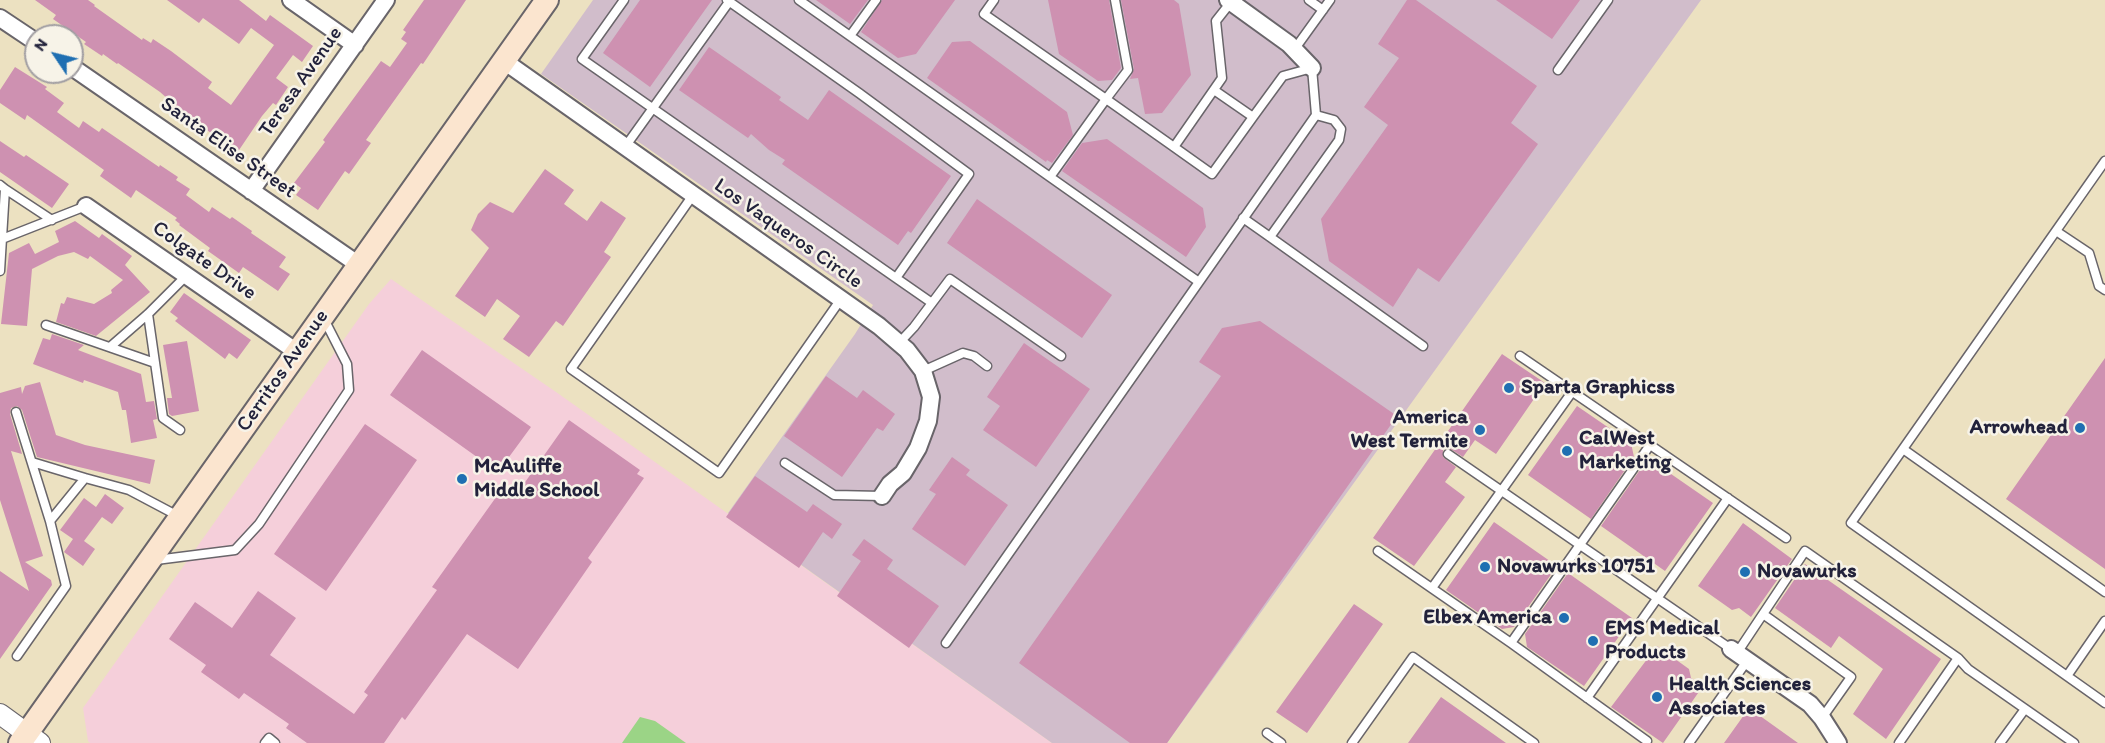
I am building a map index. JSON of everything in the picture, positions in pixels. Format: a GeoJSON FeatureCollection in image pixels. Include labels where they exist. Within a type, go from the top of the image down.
{"type":"FeatureCollection","features":[{"type":"Feature","properties":{"kind":"main road","name":"Cerritos Avenue"},"geometry":{"type":"LineString","coordinates":[[29,740],[149,561],[547,0]]}},
{"type":"Feature","properties":{"kind":"street"},"geometry":{"type":"LineString","coordinates":[[291,0],[355,45]]}},
{"type":"Feature","properties":{"kind":"street","name":"Teresa Avenue"},"geometry":{"type":"LineString","coordinates":[[251,190],[386,0]]}},
{"type":"Feature","properties":{"kind":"street"},"geometry":{"type":"LineString","coordinates":[[1229,1],[1294,50],[1312,68]]}},
{"type":"Feature","properties":{"kind":"street"},"geometry":{"type":"LineString","coordinates":[[0,18],[24,34]]}},
{"type":"Feature","properties":{"kind":"street","name":"Los Vaqueros Circle"},"geometry":{"type":"LineString","coordinates":[[504,61],[841,299],[898,343],[923,371],[931,397],[928,421],[913,457],[903,473],[890,484],[882,496]]}},
{"type":"Feature","properties":{"kind":"street","name":"Santa Elise Street"},"geometry":{"type":"LineString","coordinates":[[84,75],[359,265]]}},
{"type":"Feature","properties":{"kind":"street","name":"Colgate Drive"},"geometry":{"type":"LineString","coordinates":[[86,206],[297,352]]}},
{"type":"Feature","properties":{"kind":"street"},"geometry":{"type":"LineString","coordinates":[[1738,655],[1810,704],[1838,743]]}},
{"type":"Feature","properties":{"kind":"street"},"geometry":{"type":"LineString","coordinates":[[0,714],[29,740]]}},
{"type":"Feature","properties":{"kind":"lane"},"geometry":{"type":"LineString","coordinates":[[624,0],[582,59],[933,303]]}},
{"type":"Feature","properties":{"kind":"lane"},"geometry":{"type":"LineString","coordinates":[[799,0],[1199,282]]}},
{"type":"Feature","properties":{"kind":"lane"},"geometry":{"type":"LineString","coordinates":[[850,36],[876,0]]}},
{"type":"Feature","properties":{"kind":"lane"},"geometry":{"type":"LineString","coordinates":[[946,643],[1316,115],[1312,68],[1283,76],[1212,174],[984,14],[993,0]]}},
{"type":"Feature","properties":{"kind":"lane"},"geometry":{"type":"LineString","coordinates":[[1050,177],[1128,70],[1115,0]]}},
{"type":"Feature","properties":{"kind":"lane"},"geometry":{"type":"LineString","coordinates":[[1309,0],[1323,10]]}},
{"type":"Feature","properties":{"kind":"lane"},"geometry":{"type":"LineString","coordinates":[[1294,50],[1330,0]]}},
{"type":"Feature","properties":{"kind":"lane"},"geometry":{"type":"LineString","coordinates":[[1558,70],[1608,0]]}},
{"type":"Feature","properties":{"kind":"lane"},"geometry":{"type":"LineString","coordinates":[[625,147],[728,1],[969,174],[896,278]]}},
{"type":"Feature","properties":{"kind":"lane"},"geometry":{"type":"LineString","coordinates":[[1174,147],[1222,78],[1216,21],[1229,1]]}},
{"type":"Feature","properties":{"kind":"lane"},"geometry":{"type":"LineString","coordinates":[[1214,90],[1253,117]]}},
{"type":"Feature","properties":{"kind":"lane"},"geometry":{"type":"LineString","coordinates":[[1270,237],[1339,140],[1341,129],[1334,120],[1316,115]]}},
{"type":"Feature","properties":{"kind":"lane"},"geometry":{"type":"LineString","coordinates":[[2105,160],[1851,523],[2105,703]]}},
{"type":"Feature","properties":{"kind":"lane"},"geometry":{"type":"LineString","coordinates":[[3,187],[52,220]]}},
{"type":"Feature","properties":{"kind":"lane"},"geometry":{"type":"LineString","coordinates":[[0,271],[3,187]]}},
{"type":"Feature","properties":{"kind":"lane"},"geometry":{"type":"LineString","coordinates":[[693,195],[571,369],[709,467],[719,473],[841,299]]}},
{"type":"Feature","properties":{"kind":"lane"},"geometry":{"type":"LineString","coordinates":[[2,239],[86,206]]}},
{"type":"Feature","properties":{"kind":"lane"},"geometry":{"type":"LineString","coordinates":[[1243,218],[1423,346]]}},
{"type":"Feature","properties":{"kind":"lane"},"geometry":{"type":"LineString","coordinates":[[2056,231],[2089,253],[2099,286],[2105,290]]}},
{"type":"Feature","properties":{"kind":"lane"},"geometry":{"type":"LineString","coordinates":[[110,347],[148,314],[186,276]]}},
{"type":"Feature","properties":{"kind":"lane"},"geometry":{"type":"LineString","coordinates":[[898,343],[914,327],[950,279],[1061,356]]}},
{"type":"Feature","properties":{"kind":"lane"},"geometry":{"type":"LineString","coordinates":[[148,314],[164,418],[180,430]]}},
{"type":"Feature","properties":{"kind":"lane"},"geometry":{"type":"LineString","coordinates":[[149,561],[235,550],[259,524],[349,390],[347,364],[322,316]]}},
{"type":"Feature","properties":{"kind":"lane"},"geometry":{"type":"LineString","coordinates":[[46,325],[155,363]]}},
{"type":"Feature","properties":{"kind":"lane"},"geometry":{"type":"LineString","coordinates":[[923,371],[963,352],[974,356],[987,366]]}},
{"type":"Feature","properties":{"kind":"lane"},"geometry":{"type":"LineString","coordinates":[[1520,356],[1786,538]]}},
{"type":"Feature","properties":{"kind":"lane"},"geometry":{"type":"LineString","coordinates":[[1432,588],[1572,392]]}},
{"type":"Feature","properties":{"kind":"lane"},"geometry":{"type":"LineString","coordinates":[[16,412],[50,521],[66,586],[17,656]]}},
{"type":"Feature","properties":{"kind":"lane"},"geometry":{"type":"LineString","coordinates":[[1511,643],[1650,445]]}},
{"type":"Feature","properties":{"kind":"lane"},"geometry":{"type":"LineString","coordinates":[[1903,449],[2105,592]]}},
{"type":"Feature","properties":{"kind":"lane"},"geometry":{"type":"LineString","coordinates":[[1448,454],[1738,655]]}},
{"type":"Feature","properties":{"kind":"lane"},"geometry":{"type":"LineString","coordinates":[[32,462],[129,490],[180,517]]}},
{"type":"Feature","properties":{"kind":"lane"},"geometry":{"type":"LineString","coordinates":[[785,463],[834,495],[882,496]]}},
{"type":"Feature","properties":{"kind":"lane"},"geometry":{"type":"LineString","coordinates":[[50,521],[85,478]]}},
{"type":"Feature","properties":{"kind":"lane"},"geometry":{"type":"LineString","coordinates":[[1587,698],[1728,498]]}},
{"type":"Feature","properties":{"kind":"lane"},"geometry":{"type":"LineString","coordinates":[[1378,551],[1647,741]]}},
{"type":"Feature","properties":{"kind":"lane"},"geometry":{"type":"LineString","coordinates":[[1689,743],[1762,614],[1805,551],[2074,743]]}},
{"type":"Feature","properties":{"kind":"lane"},"geometry":{"type":"LineString","coordinates":[[1762,614],[1851,678],[1822,718]]}},
{"type":"Feature","properties":{"kind":"lane"},"geometry":{"type":"LineString","coordinates":[[2067,676],[2105,621]]}},
{"type":"Feature","properties":{"kind":"lane"},"geometry":{"type":"LineString","coordinates":[[1352,743],[1413,657],[1534,743]]}},
{"type":"Feature","properties":{"kind":"lane"},"geometry":{"type":"LineString","coordinates":[[1899,743],[1958,658]]}},
{"type":"Feature","properties":{"kind":"lane"},"geometry":{"type":"LineString","coordinates":[[2000,743],[2025,709]]}},
{"type":"Feature","properties":{"kind":"lane"},"geometry":{"type":"LineString","coordinates":[[1267,733],[1281,743]]}},
{"type":"Feature","properties":{"kind":"shaded area"},"geometry":{"type":"Polygon","coordinates":[[[593,0],[1701,0],[1167,743],[1052,743],[728,513],[855,334],[873,305],[541,74],[593,0]]]}},
{"type":"Feature","properties":{"kind":"shaded area","name":"McAuliffe Middle School"},"geometry":{"type":"Polygon","coordinates":[[[391,279],[556,392],[1052,743],[90,743],[83,708],[369,304],[391,279]]]}},
{"type":"Feature","properties":{"kind":"green space"},"geometry":{"type":"Polygon","coordinates":[[[640,717],[655,721],[686,743],[622,743],[640,717]]]}},
{"type":"Feature","properties":{"kind":"building"},"geometry":{"type":"Polygon","coordinates":[[[35,0],[88,0],[142,40],[143,38],[151,43],[153,39],[171,51],[212,82],[208,88],[231,105],[274,45],[251,28],[239,44],[203,18],[199,23],[167,0],[239,0],[266,21],[270,15],[313,46],[302,62],[293,55],[276,78],[288,87],[276,105],[273,103],[262,116],[235,156],[208,136],[211,133],[168,102],[169,100],[160,92],[118,63],[84,44],[86,42],[84,41],[84,24],[60,24],[53,19],[56,15],[35,0]]]}},
{"type":"Feature","properties":{"kind":"building"},"geometry":{"type":"Polygon","coordinates":[[[424,0],[466,0],[423,64],[421,63],[366,140],[371,143],[349,174],[345,171],[318,210],[296,195],[301,188],[294,183],[381,61],[390,67],[407,43],[401,39],[406,32],[403,30],[424,0]]]}},
{"type":"Feature","properties":{"kind":"building"},"geometry":{"type":"Polygon","coordinates":[[[640,0],[712,0],[650,87],[603,53],[640,0]]]}},
{"type":"Feature","properties":{"kind":"building"},"geometry":{"type":"Polygon","coordinates":[[[816,0],[868,0],[850,24],[816,0]]]}},
{"type":"Feature","properties":{"kind":"building"},"geometry":{"type":"Polygon","coordinates":[[[882,0],[955,0],[916,54],[898,58],[861,32],[882,0]]]}},
{"type":"Feature","properties":{"kind":"building"},"geometry":{"type":"Polygon","coordinates":[[[1048,0],[1109,0],[1121,68],[1112,80],[1098,81],[1059,54],[1048,0]]]}},
{"type":"Feature","properties":{"kind":"building"},"geometry":{"type":"Polygon","coordinates":[[[1121,0],[1174,0],[1179,4],[1191,75],[1162,113],[1145,114],[1138,78],[1130,79],[1134,69],[1121,0]]]}},
{"type":"Feature","properties":{"kind":"building"},"geometry":{"type":"Polygon","coordinates":[[[1407,0],[1416,0],[1537,86],[1511,123],[1538,144],[1439,282],[1418,268],[1393,307],[1329,261],[1321,219],[1388,125],[1364,107],[1399,58],[1378,44],[1407,0]]]}},
{"type":"Feature","properties":{"kind":"building"},"geometry":{"type":"Polygon","coordinates":[[[1496,0],[1580,0],[1552,39],[1496,0]]]}},
{"type":"Feature","properties":{"kind":"building"},"geometry":{"type":"Polygon","coordinates":[[[970,41],[1067,112],[1073,135],[1052,163],[1047,160],[1046,162],[927,78],[952,42],[970,41]]]}},
{"type":"Feature","properties":{"kind":"building"},"geometry":{"type":"Polygon","coordinates":[[[709,47],[781,97],[779,100],[808,120],[829,90],[951,176],[911,233],[908,231],[898,245],[782,164],[785,160],[751,134],[748,138],[679,90],[709,47]]]}},
{"type":"Feature","properties":{"kind":"building"},"geometry":{"type":"Polygon","coordinates":[[[15,67],[24,73],[24,84],[42,84],[47,87],[45,89],[64,103],[57,112],[79,128],[83,121],[99,132],[102,128],[159,167],[160,165],[178,177],[176,180],[190,189],[186,195],[209,212],[212,207],[230,219],[232,217],[286,257],[279,267],[290,274],[278,291],[243,267],[239,273],[208,251],[210,248],[179,225],[175,220],[177,218],[136,190],[131,198],[100,176],[104,170],[27,115],[25,120],[0,103],[0,90],[15,67]]]}},
{"type":"Feature","properties":{"kind":"building"},"geometry":{"type":"Polygon","coordinates":[[[1107,139],[1203,208],[1206,227],[1186,257],[1062,171],[1082,143],[1107,139]]]}},
{"type":"Feature","properties":{"kind":"building"},"geometry":{"type":"Polygon","coordinates":[[[0,141],[24,157],[26,155],[69,184],[52,208],[0,172],[0,141]]]}},
{"type":"Feature","properties":{"kind":"building"},"geometry":{"type":"Polygon","coordinates":[[[545,169],[574,190],[564,204],[587,221],[601,201],[626,218],[604,252],[611,257],[563,326],[556,321],[529,357],[503,339],[520,316],[497,299],[485,317],[455,296],[489,248],[471,230],[478,214],[490,202],[513,213],[545,169]]]}},
{"type":"Feature","properties":{"kind":"building"},"geometry":{"type":"Polygon","coordinates":[[[977,199],[1112,295],[1082,338],[947,243],[977,199]]]}},
{"type":"Feature","properties":{"kind":"building"},"geometry":{"type":"Polygon","coordinates":[[[75,221],[99,238],[102,234],[132,256],[125,265],[150,292],[96,336],[56,322],[61,303],[64,304],[67,297],[94,304],[112,293],[111,290],[123,280],[90,256],[88,259],[74,252],[58,256],[32,269],[27,326],[1,324],[9,253],[29,243],[35,254],[59,242],[55,231],[75,221]]]}},
{"type":"Feature","properties":{"kind":"building"},"geometry":{"type":"Polygon","coordinates":[[[184,293],[251,340],[237,359],[229,353],[225,359],[175,321],[178,318],[170,312],[184,293]]]}},
{"type":"Feature","properties":{"kind":"building"},"geometry":{"type":"Polygon","coordinates":[[[1260,321],[1397,416],[1167,743],[1130,743],[1019,663],[1221,376],[1199,362],[1222,328],[1260,321]]]}},
{"type":"Feature","properties":{"kind":"building"},"geometry":{"type":"Polygon","coordinates":[[[52,334],[84,345],[78,350],[141,374],[146,402],[154,401],[157,419],[153,420],[157,438],[131,443],[126,410],[122,410],[118,392],[84,380],[83,383],[33,364],[43,338],[50,340],[52,334]]]}},
{"type":"Feature","properties":{"kind":"building"},"geometry":{"type":"Polygon","coordinates":[[[187,341],[199,411],[172,416],[169,414],[167,398],[172,398],[163,345],[187,341]]]}},
{"type":"Feature","properties":{"kind":"building"},"geometry":{"type":"Polygon","coordinates":[[[1024,343],[1090,389],[1036,467],[983,430],[1000,406],[987,397],[1024,343]]]}},
{"type":"Feature","properties":{"kind":"building"},"geometry":{"type":"Polygon","coordinates":[[[422,350],[531,427],[498,472],[390,395],[422,350]]]}},
{"type":"Feature","properties":{"kind":"building"},"geometry":{"type":"Polygon","coordinates":[[[1502,354],[1545,383],[1496,454],[1475,440],[1463,457],[1449,448],[1443,450],[1443,457],[1456,467],[1445,482],[1465,497],[1414,566],[1373,538],[1502,354]]]}},
{"type":"Feature","properties":{"kind":"building","name":"Arrowhead"},"geometry":{"type":"Polygon","coordinates":[[[2105,358],[2105,569],[2006,499],[2105,358]]]}},
{"type":"Feature","properties":{"kind":"building"},"geometry":{"type":"Polygon","coordinates":[[[826,376],[857,398],[863,390],[895,414],[883,431],[877,428],[842,477],[784,436],[826,376]]]}},
{"type":"Feature","properties":{"kind":"building"},"geometry":{"type":"Polygon","coordinates":[[[40,382],[56,435],[85,445],[155,460],[150,484],[37,457],[22,410],[17,406],[11,408],[10,414],[22,454],[11,451],[43,556],[25,562],[51,580],[52,585],[0,659],[0,571],[29,591],[0,500],[0,393],[21,387],[22,394],[25,386],[40,382]]]}},
{"type":"Feature","properties":{"kind":"building"},"geometry":{"type":"Polygon","coordinates":[[[1577,406],[1631,443],[1634,457],[1591,519],[1528,475],[1577,406]]]}},
{"type":"Feature","properties":{"kind":"building"},"geometry":{"type":"Polygon","coordinates":[[[569,420],[640,470],[637,474],[644,478],[588,558],[592,562],[518,669],[467,634],[405,720],[402,717],[384,743],[307,743],[286,728],[289,724],[244,693],[239,699],[201,672],[206,665],[169,639],[195,602],[232,628],[258,591],[296,618],[270,655],[354,714],[368,695],[364,692],[437,590],[432,587],[504,486],[516,495],[569,420]]]}},
{"type":"Feature","properties":{"kind":"building"},"geometry":{"type":"Polygon","coordinates":[[[365,424],[417,460],[326,591],[274,554],[365,424]]]}},
{"type":"Feature","properties":{"kind":"building"},"geometry":{"type":"Polygon","coordinates":[[[952,457],[970,470],[966,475],[1008,505],[965,566],[912,529],[936,494],[929,490],[952,457]]]}},
{"type":"Feature","properties":{"kind":"building"},"geometry":{"type":"Polygon","coordinates":[[[1658,465],[1713,503],[1665,571],[1601,526],[1642,467],[1658,465]]]}},
{"type":"Feature","properties":{"kind":"building"},"geometry":{"type":"Polygon","coordinates":[[[755,476],[807,512],[813,504],[842,524],[832,539],[823,532],[799,568],[726,517],[755,476]]]}},
{"type":"Feature","properties":{"kind":"building"},"geometry":{"type":"Polygon","coordinates":[[[105,494],[124,508],[112,524],[102,517],[84,541],[95,549],[83,566],[64,552],[73,539],[60,530],[84,498],[96,507],[105,494]]]}},
{"type":"Feature","properties":{"kind":"building"},"geometry":{"type":"Polygon","coordinates":[[[1494,522],[1557,566],[1514,627],[1502,629],[1446,590],[1494,522]]]}},
{"type":"Feature","properties":{"kind":"building","name":"Novawurks"},"geometry":{"type":"Polygon","coordinates":[[[1743,523],[1792,559],[1751,617],[1739,608],[1732,610],[1698,586],[1743,523]]]}},
{"type":"Feature","properties":{"kind":"building"},"geometry":{"type":"Polygon","coordinates":[[[864,539],[893,560],[887,569],[939,606],[909,648],[837,596],[861,561],[852,555],[864,539]]]}},
{"type":"Feature","properties":{"kind":"building"},"geometry":{"type":"Polygon","coordinates":[[[1805,564],[1941,659],[1886,739],[1853,714],[1883,669],[1839,636],[1831,648],[1775,608],[1805,564]]]}},
{"type":"Feature","properties":{"kind":"building"},"geometry":{"type":"Polygon","coordinates":[[[1568,573],[1632,618],[1584,686],[1527,647],[1525,634],[1568,573]]]}},
{"type":"Feature","properties":{"kind":"building"},"geometry":{"type":"Polygon","coordinates":[[[1354,604],[1383,624],[1307,733],[1276,712],[1354,604]]]}},
{"type":"Feature","properties":{"kind":"building","name":"Health Sciences Associates"},"geometry":{"type":"Polygon","coordinates":[[[1657,646],[1689,669],[1691,678],[1703,686],[1663,743],[1611,707],[1657,646]]]}},
{"type":"Feature","properties":{"kind":"building"},"geometry":{"type":"Polygon","coordinates":[[[1441,697],[1506,743],[1408,743],[1441,697]]]}},
{"type":"Feature","properties":{"kind":"building"},"geometry":{"type":"Polygon","coordinates":[[[1749,708],[1798,743],[1724,743],[1749,708]]]}},
{"type":"Feature","properties":{"kind":"place","name":"Sparta Graphicss"},"geometry":{"type":"Point","coordinates":[1509,388]}},
{"type":"Feature","properties":{"kind":"place","name":"Arrowhead"},"geometry":{"type":"Point","coordinates":[2080,428]}},
{"type":"Feature","properties":{"kind":"place","name":"America West Termite"},"geometry":{"type":"Point","coordinates":[1480,430]}},
{"type":"Feature","properties":{"kind":"place","name":"CalWest Marketing"},"geometry":{"type":"Point","coordinates":[1567,451]}},
{"type":"Feature","properties":{"kind":"place","name":"McAuliffe Middle School"},"geometry":{"type":"Point","coordinates":[462,479]}},
{"type":"Feature","properties":{"kind":"place","name":"Novawurks 10751"},"geometry":{"type":"Point","coordinates":[1485,567]}},
{"type":"Feature","properties":{"kind":"place","name":"Novawurks"},"geometry":{"type":"Point","coordinates":[1745,572]}},
{"type":"Feature","properties":{"kind":"place","name":"Elbex America"},"geometry":{"type":"Point","coordinates":[1564,618]}},
{"type":"Feature","properties":{"kind":"place","name":"EMS Medical Products"},"geometry":{"type":"Point","coordinates":[1593,641]}},
{"type":"Feature","properties":{"kind":"place","name":"Health Sciences Associates"},"geometry":{"type":"Point","coordinates":[1657,697]}}]}
